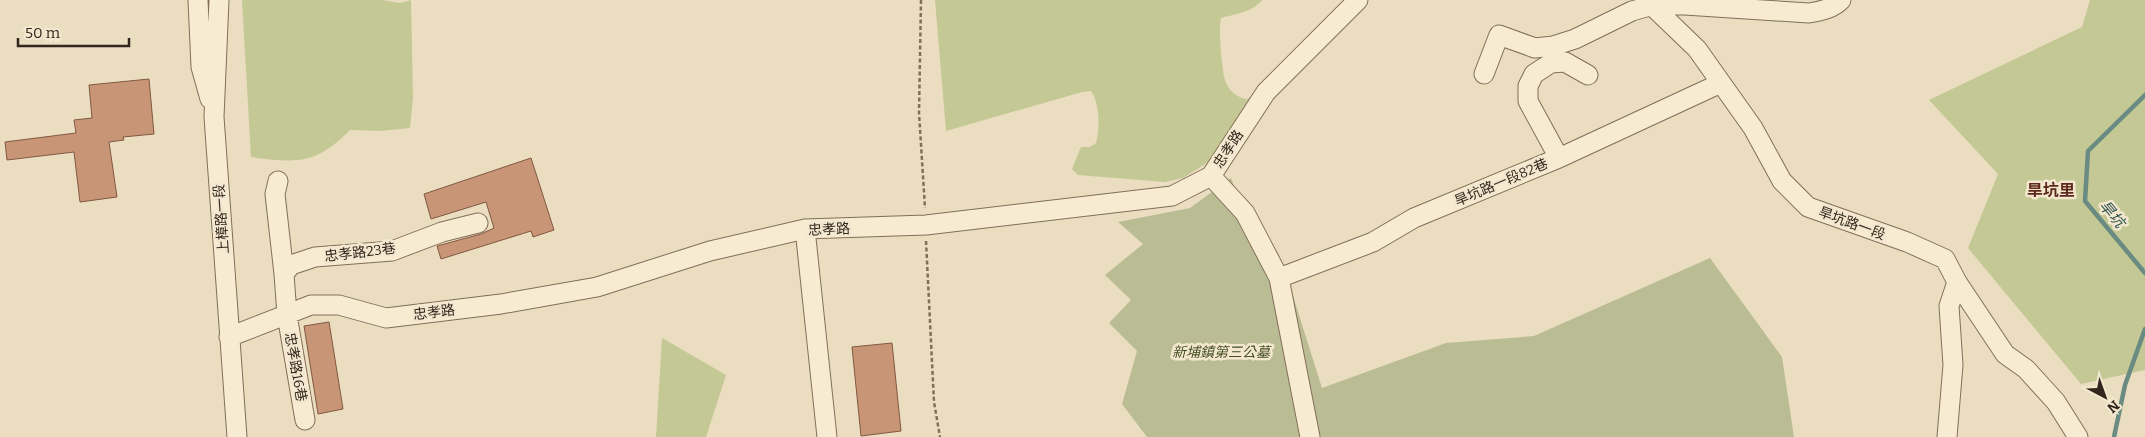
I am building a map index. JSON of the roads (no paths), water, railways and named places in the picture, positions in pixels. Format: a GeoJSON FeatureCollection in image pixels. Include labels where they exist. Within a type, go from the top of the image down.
{"type":"FeatureCollection","features":[{"type":"Feature","properties":{"kind":"street"},"geometry":{"type":"LineString","coordinates":[[198,0],[201,67],[214,117]]}},
{"type":"Feature","properties":{"kind":"street","name":"上樟路一段"},"geometry":{"type":"LineString","coordinates":[[219,0],[214,117],[237,437]]}},
{"type":"Feature","properties":{"kind":"street","name":"忠孝路"},"geometry":{"type":"LineString","coordinates":[[229,337],[311,305],[339,305],[386,318],[501,304],[597,287],[710,251],[805,229],[926,225],[1172,196],[1211,176],[1266,92],[1358,0]]}},
{"type":"Feature","properties":{"kind":"street"},"geometry":{"type":"LineString","coordinates":[[1484,74],[1499,35],[1535,48],[1553,46],[1575,39],[1650,3],[1809,13],[1836,5],[1841,0]]}},
{"type":"Feature","properties":{"kind":"street","name":"旱坑路一段"},"geometry":{"type":"LineString","coordinates":[[1650,3],[1697,49],[1753,128],[1782,181],[1808,206],[1907,242],[1945,259],[1957,282],[2005,354],[2026,369],[2056,402],[2078,437]]}},
{"type":"Feature","properties":{"kind":"street"},"geometry":{"type":"LineString","coordinates":[[1559,158],[1528,101],[1528,86],[1534,74],[1551,62],[1565,62],[1588,75]]}},
{"type":"Feature","properties":{"kind":"street","name":"旱坑路一段82巷"},"geometry":{"type":"LineString","coordinates":[[1279,278],[1373,242],[1414,218],[1559,158],[1721,83]]}},
{"type":"Feature","properties":{"kind":"street"},"geometry":{"type":"LineString","coordinates":[[1211,176],[1245,213],[1279,278],[1310,437]]}},
{"type":"Feature","properties":{"kind":"street"},"geometry":{"type":"LineString","coordinates":[[278,181],[275,194],[287,315]]}},
{"type":"Feature","properties":{"kind":"street","name":"忠孝路23巷"},"geometry":{"type":"LineString","coordinates":[[284,274],[291,266],[315,257],[392,250],[442,232],[478,223]]}},
{"type":"Feature","properties":{"kind":"street"},"geometry":{"type":"LineString","coordinates":[[805,229],[827,437]]}},
{"type":"Feature","properties":{"kind":"street"},"geometry":{"type":"LineString","coordinates":[[1947,437],[1953,365],[1949,306],[1957,282]]}},
{"type":"Feature","properties":{"kind":"street","name":"忠孝路16巷"},"geometry":{"type":"LineString","coordinates":[[287,315],[305,420]]}},
{"type":"Feature","properties":{"kind":"waterway","name":"旱坑"},"geometry":{"type":"LineString","coordinates":[[2145,95],[2088,151],[2085,201],[2145,273]]}},
{"type":"Feature","properties":{"kind":"waterway","name":"旱坑"},"geometry":{"type":"LineString","coordinates":[[2114,437],[2125,385],[2145,329]]}},
{"type":"Feature","properties":{"kind":"district","name":"旱坑里"},"geometry":{"type":"Point","coordinates":[2051,190]}},
{"type":"Feature","properties":{"kind":"park label","name":"新埔鎮第三公墓"},"geometry":{"type":"Point","coordinates":[1221,352]}}]}
